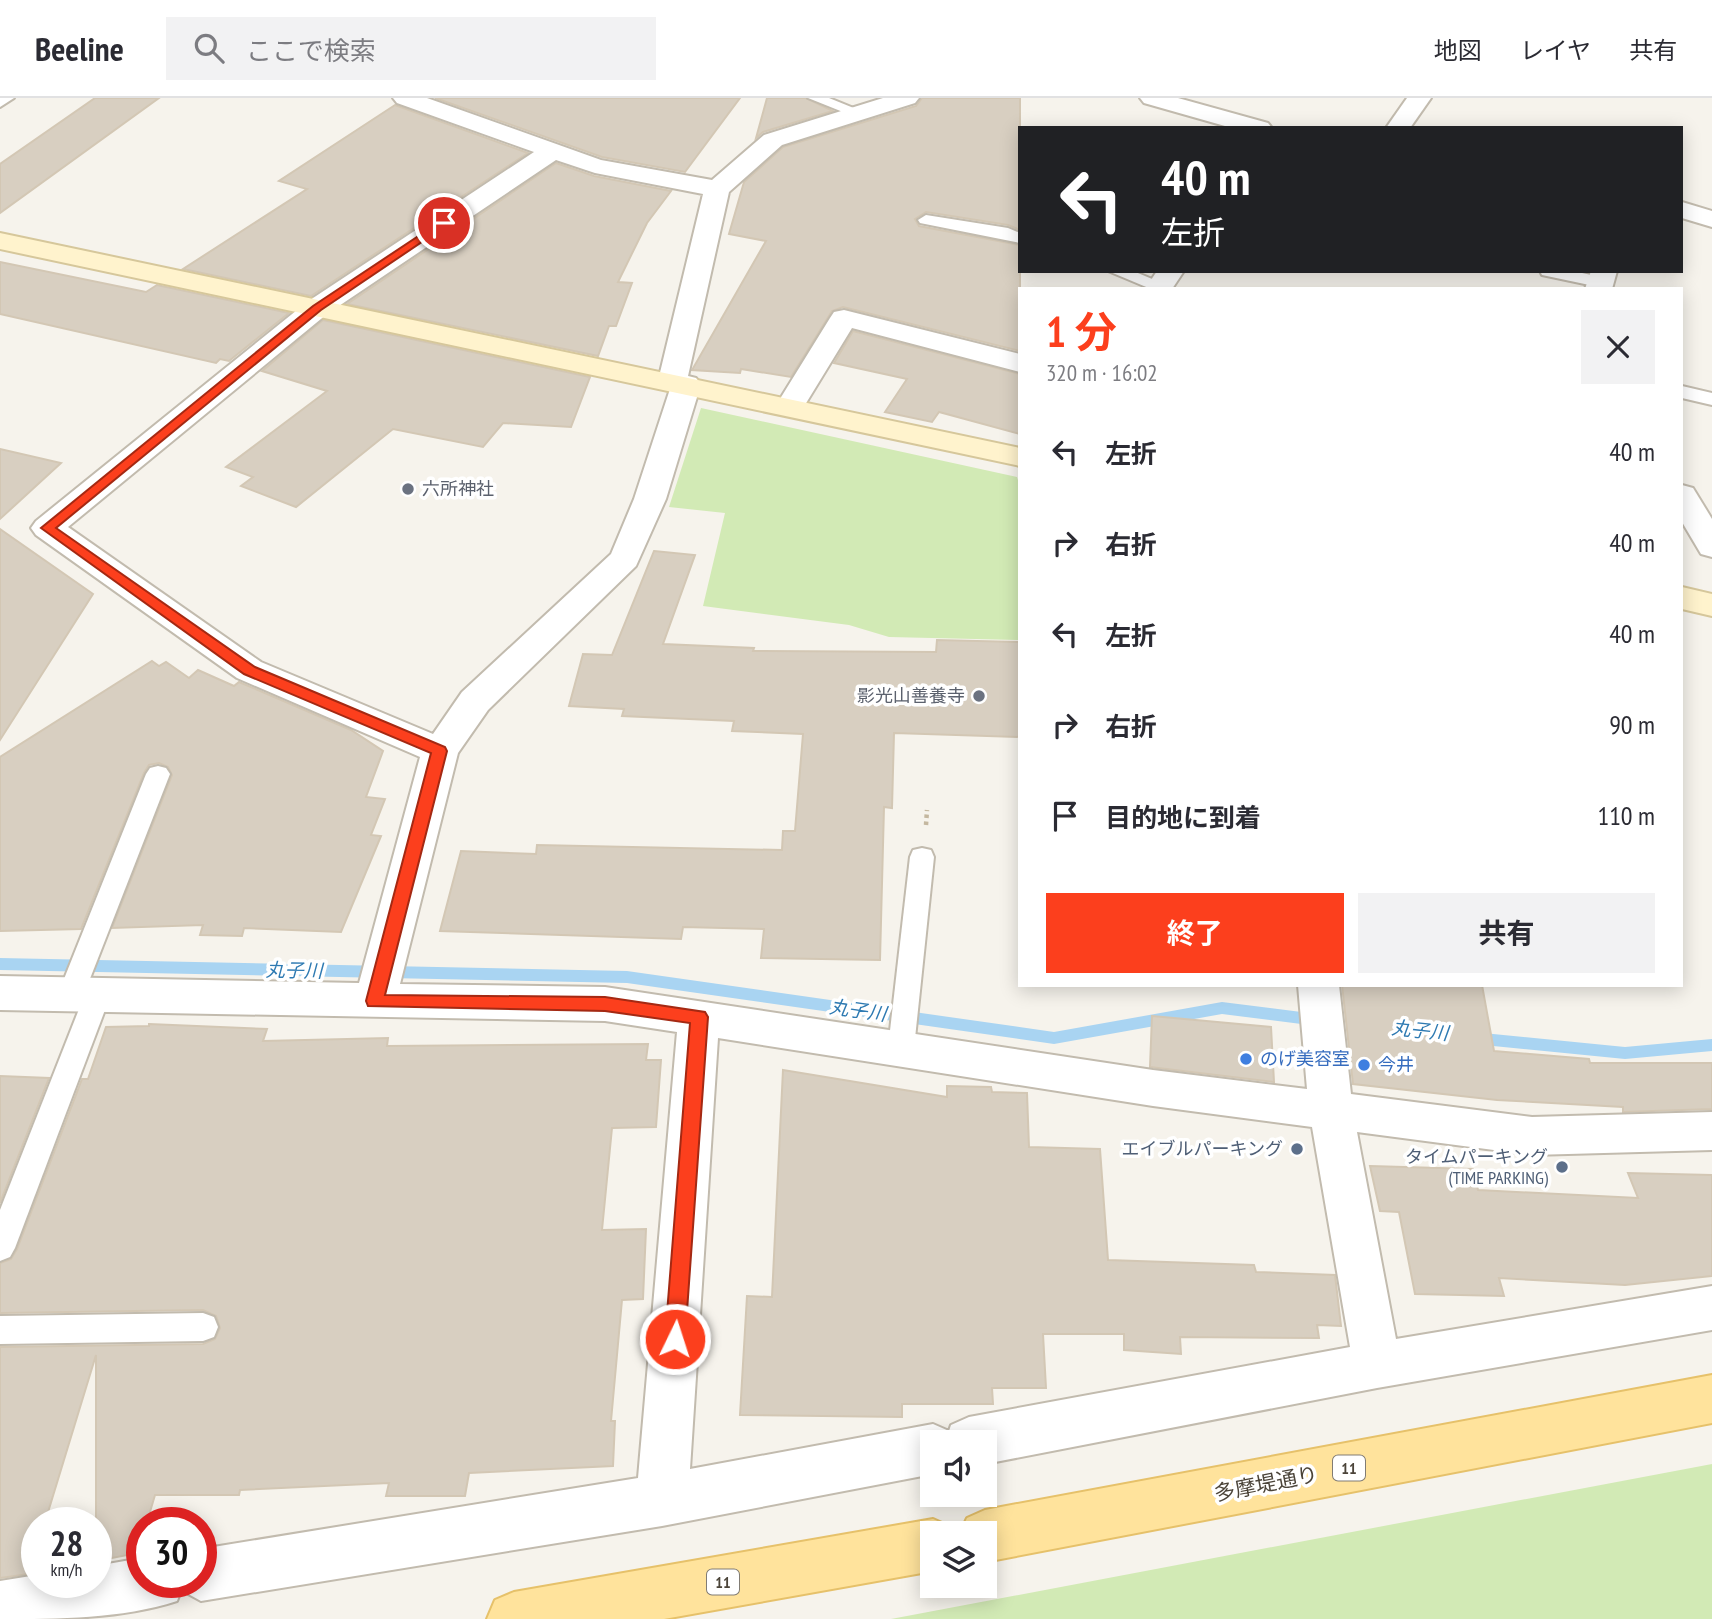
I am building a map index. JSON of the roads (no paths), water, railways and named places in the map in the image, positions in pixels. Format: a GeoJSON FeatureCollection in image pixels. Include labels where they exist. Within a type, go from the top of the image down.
{"type":"FeatureCollection","features":[{"type":"Feature","properties":{"kind":"main road","name":"多摩堤通り"},"geometry":{"type":"LineString","coordinates":[[997,1534],[1712,1399]]}},
{"type":"Feature","properties":{"kind":"main road","name":"11"},"geometry":{"type":"LineString","coordinates":[[514,1619],[920,1547]]}},
{"type":"Feature","properties":{"kind":"street"},"geometry":{"type":"LineString","coordinates":[[405,98],[595,166],[717,189]]}},
{"type":"Feature","properties":{"kind":"street"},"geometry":{"type":"LineString","coordinates":[[376,995],[439,751],[475,701],[625,559],[650,499],[679,382],[717,189],[773,140],[906,98]]}},
{"type":"Feature","properties":{"kind":"street"},"geometry":{"type":"LineString","coordinates":[[1152,98],[1253,126]]}},
{"type":"Feature","properties":{"kind":"street"},"geometry":{"type":"LineString","coordinates":[[1399,126],[1419,98]]}},
{"type":"Feature","properties":{"kind":"street"},"geometry":{"type":"LineString","coordinates":[[439,751],[250,670],[47,528],[317,308],[553,150]]}},
{"type":"Feature","properties":{"kind":"street"},"geometry":{"type":"LineString","coordinates":[[1683,210],[1712,219]]}},
{"type":"Feature","properties":{"kind":"street"},"geometry":{"type":"LineString","coordinates":[[0,241],[679,382],[1018,457]]}},
{"type":"Feature","properties":{"kind":"street"},"geometry":{"type":"LineString","coordinates":[[790,407],[844,318],[1018,362]]}},
{"type":"Feature","properties":{"kind":"street"},"geometry":{"type":"LineString","coordinates":[[1683,497],[1712,547]]}},
{"type":"Feature","properties":{"kind":"street"},"geometry":{"type":"LineString","coordinates":[[1683,598],[1712,605]]}},
{"type":"Feature","properties":{"kind":"street"},"geometry":{"type":"LineString","coordinates":[[1319,988],[1331,1110],[1377,1365]]}},
{"type":"Feature","properties":{"kind":"street"},"geometry":{"type":"LineString","coordinates":[[0,993],[376,995],[605,1004],[902,1042],[1153,1088],[1532,1136],[1712,1131]]}},
{"type":"Feature","properties":{"kind":"street"},"geometry":{"type":"LineString","coordinates":[[662,1500],[699,1017]]}},
{"type":"Feature","properties":{"kind":"street"},"geometry":{"type":"LineString","coordinates":[[997,1437],[1377,1365],[1712,1308]]}},
{"type":"Feature","properties":{"kind":"street"},"geometry":{"type":"LineString","coordinates":[[217,1572],[662,1500],[920,1451]]}},
{"type":"Feature","properties":{"kind":"street"},"geometry":{"type":"LineString","coordinates":[[0,1608],[126,1587]]}},
{"type":"Feature","properties":{"kind":"lane"},"geometry":{"type":"LineString","coordinates":[[0,103],[7,98]]}},
{"type":"Feature","properties":{"kind":"lane"},"geometry":{"type":"LineString","coordinates":[[815,98],[858,113]]}},
{"type":"Feature","properties":{"kind":"lane"},"geometry":{"type":"LineString","coordinates":[[926,220],[1002,232],[1018,237]]}},
{"type":"Feature","properties":{"kind":"lane"},"geometry":{"type":"LineString","coordinates":[[1125,273],[1163,282]]}},
{"type":"Feature","properties":{"kind":"lane"},"geometry":{"type":"LineString","coordinates":[[1558,273],[1600,281]]}},
{"type":"Feature","properties":{"kind":"lane"},"geometry":{"type":"LineString","coordinates":[[1683,393],[1712,399]]}},
{"type":"Feature","properties":{"kind":"lane"},"geometry":{"type":"LineString","coordinates":[[0,1248],[158,774]]}},
{"type":"Feature","properties":{"kind":"lane"},"geometry":{"type":"LineString","coordinates":[[902,1042],[922,857]]}},
{"type":"Feature","properties":{"kind":"lane"},"geometry":{"type":"LineString","coordinates":[[0,1330],[203,1327]]}},
{"type":"Feature","properties":{"kind":"waterway","name":"丸子川"},"geometry":{"type":"LineString","coordinates":[[0,964],[627,977],[1054,1038],[1222,1008],[1317,1020]]}},
{"type":"Feature","properties":{"kind":"waterway","name":"丸子川"},"geometry":{"type":"LineString","coordinates":[[1473,1038],[1625,1053],[1712,1045]]}},
{"type":"Feature","properties":{"kind":"place","name":"六所神社"},"geometry":{"type":"Point","coordinates":[408,489]}},
{"type":"Feature","properties":{"kind":"place","name":"影光山善養寺"},"geometry":{"type":"Point","coordinates":[979,696]}},
{"type":"Feature","properties":{"kind":"place","name":"のげ美容室"},"geometry":{"type":"Point","coordinates":[1246,1059]}},
{"type":"Feature","properties":{"kind":"place","name":"今井"},"geometry":{"type":"Point","coordinates":[1364,1065]}},
{"type":"Feature","properties":{"kind":"place","name":"エイブルパーキング"},"geometry":{"type":"Point","coordinates":[1297,1149]}},
{"type":"Feature","properties":{"kind":"place","name":"タイムパーキング (TIME PARKING)"},"geometry":{"type":"Point","coordinates":[1562,1167]}}]}
